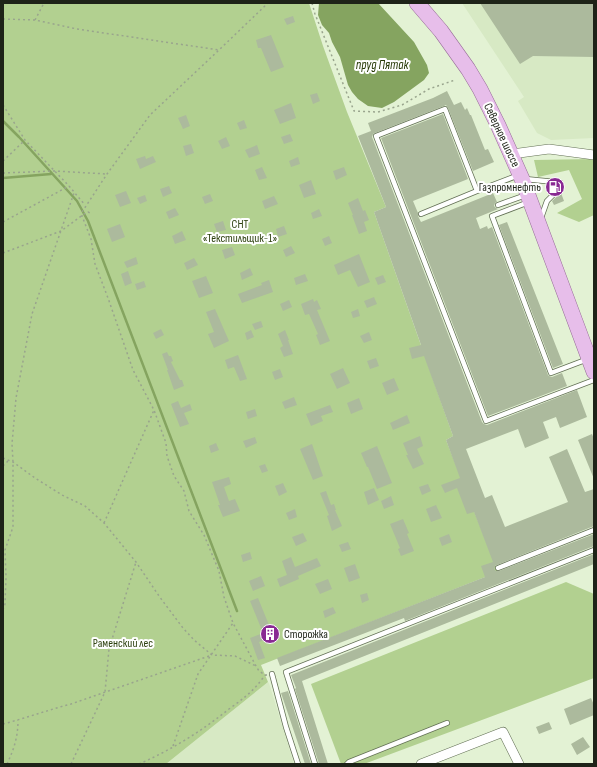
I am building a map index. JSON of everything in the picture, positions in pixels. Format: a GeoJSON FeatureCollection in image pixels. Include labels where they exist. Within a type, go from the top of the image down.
{"type":"FeatureCollection","features":[{"type":"Feature","properties":{"kind":"main road","name":"Северное шоссе"},"geometry":{"type":"LineString","coordinates":[[417,3],[441,31],[468,69],[483,95],[512,154],[592,365]]}},
{"type":"Feature","properties":{"kind":"street"},"geometry":{"type":"LineString","coordinates":[[512,154],[549,149],[594,155]]}},
{"type":"Feature","properties":{"kind":"street"},"geometry":{"type":"LineString","coordinates":[[421,764],[503,732],[519,764]]}},
{"type":"Feature","properties":{"kind":"lane"},"geometry":{"type":"LineString","coordinates":[[477,191],[445,109],[376,136],[486,422],[594,380]]}},
{"type":"Feature","properties":{"kind":"lane"},"geometry":{"type":"LineString","coordinates":[[421,214],[477,191],[521,177],[555,182],[558,190],[547,201],[538,223]]}},
{"type":"Feature","properties":{"kind":"lane"},"geometry":{"type":"LineString","coordinates":[[498,205],[529,198]]}},
{"type":"Feature","properties":{"kind":"lane"},"geometry":{"type":"LineString","coordinates":[[529,198],[492,216],[551,373],[592,365]]}},
{"type":"Feature","properties":{"kind":"lane"},"geometry":{"type":"LineString","coordinates":[[498,568],[594,530]]}},
{"type":"Feature","properties":{"kind":"lane"},"geometry":{"type":"LineString","coordinates":[[315,764],[286,672],[594,550]]}},
{"type":"Feature","properties":{"kind":"lane"},"geometry":{"type":"LineString","coordinates":[[272,674],[286,727],[298,764]]}},
{"type":"Feature","properties":{"kind":"lane"},"geometry":{"type":"LineString","coordinates":[[347,764],[447,723]]}},
{"type":"Feature","properties":{"kind":"path"},"geometry":{"type":"LineString","coordinates":[[36,20],[44,3]]}},
{"type":"Feature","properties":{"kind":"path"},"geometry":{"type":"LineString","coordinates":[[140,764],[154,758],[208,726],[254,690],[265,675],[259,671],[233,623],[224,598],[219,571],[204,535],[189,510],[184,491],[174,476],[166,443],[154,410],[133,370],[95,264],[91,239],[82,216],[82,212],[107,174],[150,115],[268,3]]}},
{"type":"Feature","properties":{"kind":"path"},"geometry":{"type":"LineString","coordinates":[[312,3],[354,111],[378,112],[402,105],[430,89],[456,80]]}},
{"type":"Feature","properties":{"kind":"path"},"geometry":{"type":"LineString","coordinates":[[3,19],[36,20],[77,29],[220,50]]}},
{"type":"Feature","properties":{"kind":"path"},"geometry":{"type":"LineString","coordinates":[[3,105],[25,140],[86,206]]}},
{"type":"Feature","properties":{"kind":"path"},"geometry":{"type":"LineString","coordinates":[[3,161],[25,140]]}},
{"type":"Feature","properties":{"kind":"path"},"geometry":{"type":"LineString","coordinates":[[3,173],[54,171],[107,174]]}},
{"type":"Feature","properties":{"kind":"path"},"geometry":{"type":"LineString","coordinates":[[3,222],[69,186]]}},
{"type":"Feature","properties":{"kind":"path"},"geometry":{"type":"LineString","coordinates":[[3,610],[5,604],[6,577],[5,550],[13,527],[12,444],[16,398],[32,314],[74,193]]}},
{"type":"Feature","properties":{"kind":"path"},"geometry":{"type":"LineString","coordinates":[[3,253],[61,231],[88,212],[90,213]]}},
{"type":"Feature","properties":{"kind":"path"},"geometry":{"type":"LineString","coordinates":[[104,523],[154,410]]}},
{"type":"Feature","properties":{"kind":"path"},"geometry":{"type":"LineString","coordinates":[[3,458],[13,462],[62,496],[85,506],[104,523],[136,562],[183,628],[194,640],[212,655]]}},
{"type":"Feature","properties":{"kind":"path"},"geometry":{"type":"LineString","coordinates":[[3,466],[8,460]]}},
{"type":"Feature","properties":{"kind":"path"},"geometry":{"type":"LineString","coordinates":[[71,764],[105,692],[109,649],[136,562]]}},
{"type":"Feature","properties":{"kind":"path"},"geometry":{"type":"LineString","coordinates":[[173,746],[198,674],[233,623]]}},
{"type":"Feature","properties":{"kind":"path"},"geometry":{"type":"LineString","coordinates":[[3,724],[71,704],[212,655],[235,656],[256,666]]}},
{"type":"Feature","properties":{"kind":"path"},"geometry":{"type":"LineString","coordinates":[[7,764],[18,733],[18,720]]}},
{"type":"Feature","properties":{"kind":"shaded area"},"geometry":{"type":"Polygon","coordinates":[[[462,3],[594,3],[594,138],[551,140],[537,133],[518,101],[524,97],[462,3]]]}},
{"type":"Feature","properties":{"kind":"shaded area"},"geometry":{"type":"Polygon","coordinates":[[[268,682],[294,764],[166,764],[268,682]]]}},
{"type":"Feature","properties":{"kind":"green space"},"geometry":{"type":"Polygon","coordinates":[[[3,3],[309,3],[347,112],[386,207],[374,212],[453,436],[446,440],[498,572],[261,665],[268,682],[166,764],[3,764],[3,3]]]}},
{"type":"Feature","properties":{"kind":"green space"},"geometry":{"type":"Polygon","coordinates":[[[594,159],[594,215],[579,222],[557,213],[582,199],[569,170],[538,177],[534,160],[594,159]]]}},
{"type":"Feature","properties":{"kind":"green space"},"geometry":{"type":"Polygon","coordinates":[[[566,582],[594,594],[594,678],[364,764],[341,764],[311,684],[566,582]]]}},
{"type":"Feature","properties":{"kind":"water","name":"пруд Пятак"},"geometry":{"type":"Polygon","coordinates":[[[319,3],[378,3],[414,42],[427,65],[429,73],[424,80],[394,102],[382,108],[368,106],[358,99],[348,85],[340,57],[329,33],[322,25],[318,15],[319,3]]]}},
{"type":"Feature","properties":{"kind":"building"},"geometry":{"type":"Polygon","coordinates":[[[480,3],[594,3],[594,57],[533,56],[520,64],[480,3]]]}},
{"type":"Feature","properties":{"kind":"building"},"geometry":{"type":"Polygon","coordinates":[[[293,16],[295,22],[287,25],[284,19],[293,16]]]}},
{"type":"Feature","properties":{"kind":"building"},"geometry":{"type":"Polygon","coordinates":[[[271,35],[284,67],[271,72],[261,48],[258,48],[256,40],[271,35]]]}},
{"type":"Feature","properties":{"kind":"building"},"geometry":{"type":"Polygon","coordinates":[[[447,91],[454,105],[461,102],[465,110],[467,108],[485,150],[488,149],[494,162],[473,171],[446,105],[375,133],[372,137],[482,422],[487,425],[577,390],[587,417],[560,428],[556,417],[543,422],[549,438],[525,448],[518,429],[466,449],[485,498],[492,495],[505,527],[568,502],[549,457],[567,449],[585,492],[594,489],[594,526],[497,565],[494,569],[499,571],[594,534],[594,546],[405,621],[404,618],[280,666],[277,658],[485,577],[481,566],[493,562],[474,512],[467,514],[457,488],[445,493],[441,485],[460,478],[446,440],[453,436],[424,356],[412,359],[409,348],[421,345],[374,212],[386,207],[358,136],[371,131],[368,123],[433,98],[447,91]]]}},
{"type":"Feature","properties":{"kind":"building"},"geometry":{"type":"Polygon","coordinates":[[[317,93],[320,101],[313,104],[310,95],[317,93]]]}},
{"type":"Feature","properties":{"kind":"building"},"geometry":{"type":"Polygon","coordinates":[[[291,103],[296,118],[280,124],[274,110],[291,103]]]}},
{"type":"Feature","properties":{"kind":"building"},"geometry":{"type":"Polygon","coordinates":[[[443,114],[468,179],[413,201],[418,216],[421,222],[493,193],[497,202],[494,206],[498,209],[476,218],[480,229],[487,226],[488,229],[492,227],[548,375],[552,377],[562,373],[567,386],[488,416],[381,138],[443,114]]]}},
{"type":"Feature","properties":{"kind":"building"},"geometry":{"type":"Polygon","coordinates":[[[186,115],[190,126],[183,129],[178,118],[186,115]]]}},
{"type":"Feature","properties":{"kind":"building"},"geometry":{"type":"Polygon","coordinates":[[[244,120],[247,128],[240,130],[237,123],[244,120]]]}},
{"type":"Feature","properties":{"kind":"building"},"geometry":{"type":"Polygon","coordinates":[[[290,134],[293,141],[284,144],[281,137],[290,134]]]}},
{"type":"Feature","properties":{"kind":"building"},"geometry":{"type":"Polygon","coordinates":[[[226,137],[230,146],[222,149],[218,141],[226,137]]]}},
{"type":"Feature","properties":{"kind":"building"},"geometry":{"type":"Polygon","coordinates":[[[191,144],[194,153],[186,156],[183,146],[191,144]]]}},
{"type":"Feature","properties":{"kind":"building"},"geometry":{"type":"Polygon","coordinates":[[[257,145],[260,154],[249,158],[245,150],[257,145]]]}},
{"type":"Feature","properties":{"kind":"building"},"geometry":{"type":"Polygon","coordinates":[[[145,156],[146,159],[153,156],[156,162],[140,169],[136,159],[145,156]]]}},
{"type":"Feature","properties":{"kind":"building"},"geometry":{"type":"Polygon","coordinates":[[[298,157],[300,164],[291,167],[289,161],[298,157]]]}},
{"type":"Feature","properties":{"kind":"building"},"geometry":{"type":"Polygon","coordinates":[[[262,167],[267,178],[259,180],[255,170],[262,167]]]}},
{"type":"Feature","properties":{"kind":"building"},"geometry":{"type":"Polygon","coordinates":[[[344,167],[347,175],[336,180],[333,171],[344,167]]]}},
{"type":"Feature","properties":{"kind":"building"},"geometry":{"type":"Polygon","coordinates":[[[311,180],[316,194],[304,198],[299,185],[311,180]]]}},
{"type":"Feature","properties":{"kind":"building"},"geometry":{"type":"Polygon","coordinates":[[[169,186],[172,193],[163,197],[160,189],[169,186]]]}},
{"type":"Feature","properties":{"kind":"building"},"geometry":{"type":"Polygon","coordinates":[[[126,191],[131,203],[120,207],[115,195],[126,191]]]}},
{"type":"Feature","properties":{"kind":"building"},"geometry":{"type":"Polygon","coordinates":[[[561,193],[564,201],[554,205],[552,201],[561,193]]]}},
{"type":"Feature","properties":{"kind":"building"},"geometry":{"type":"Polygon","coordinates":[[[210,194],[213,201],[205,204],[202,197],[210,194]]]}},
{"type":"Feature","properties":{"kind":"building"},"geometry":{"type":"Polygon","coordinates":[[[145,195],[147,201],[140,204],[137,198],[145,195]]]}},
{"type":"Feature","properties":{"kind":"building"},"geometry":{"type":"Polygon","coordinates":[[[274,196],[278,204],[265,209],[262,201],[274,196]]]}},
{"type":"Feature","properties":{"kind":"building"},"geometry":{"type":"Polygon","coordinates":[[[358,198],[363,211],[365,210],[369,220],[364,222],[367,231],[359,234],[348,203],[358,198]]]}},
{"type":"Feature","properties":{"kind":"building"},"geometry":{"type":"Polygon","coordinates":[[[175,208],[179,215],[169,219],[166,212],[175,208]]]}},
{"type":"Feature","properties":{"kind":"building"},"geometry":{"type":"Polygon","coordinates":[[[319,209],[322,216],[313,219],[311,213],[319,209]]]}},
{"type":"Feature","properties":{"kind":"building"},"geometry":{"type":"Polygon","coordinates":[[[223,221],[226,230],[217,232],[214,224],[223,221]]]}},
{"type":"Feature","properties":{"kind":"building"},"geometry":{"type":"Polygon","coordinates":[[[507,222],[563,364],[553,368],[499,225],[507,222]]]}},
{"type":"Feature","properties":{"kind":"building"},"geometry":{"type":"Polygon","coordinates":[[[120,224],[125,237],[112,242],[107,229],[120,224]]]}},
{"type":"Feature","properties":{"kind":"building"},"geometry":{"type":"Polygon","coordinates":[[[284,226],[287,234],[278,237],[276,229],[284,226]]]}},
{"type":"Feature","properties":{"kind":"building"},"geometry":{"type":"Polygon","coordinates":[[[182,231],[186,240],[175,244],[172,236],[182,231]]]}},
{"type":"Feature","properties":{"kind":"building"},"geometry":{"type":"Polygon","coordinates":[[[329,236],[332,243],[325,246],[322,239],[329,236]]]}},
{"type":"Feature","properties":{"kind":"building"},"geometry":{"type":"Polygon","coordinates":[[[291,246],[295,253],[286,257],[283,250],[291,246]]]}},
{"type":"Feature","properties":{"kind":"building"},"geometry":{"type":"Polygon","coordinates":[[[232,247],[235,255],[225,259],[222,250],[232,247]]]}},
{"type":"Feature","properties":{"kind":"building"},"geometry":{"type":"Polygon","coordinates":[[[359,254],[370,282],[358,287],[350,270],[338,275],[334,265],[359,254]]]}},
{"type":"Feature","properties":{"kind":"building"},"geometry":{"type":"Polygon","coordinates":[[[136,257],[138,264],[127,268],[124,262],[136,257]]]}},
{"type":"Feature","properties":{"kind":"building"},"geometry":{"type":"Polygon","coordinates":[[[194,258],[198,265],[187,270],[184,263],[194,258]]]}},
{"type":"Feature","properties":{"kind":"building"},"geometry":{"type":"Polygon","coordinates":[[[250,268],[253,275],[242,280],[240,273],[250,268]]]}},
{"type":"Feature","properties":{"kind":"building"},"geometry":{"type":"Polygon","coordinates":[[[128,271],[132,283],[125,286],[121,274],[128,271]]]}},
{"type":"Feature","properties":{"kind":"building"},"geometry":{"type":"Polygon","coordinates":[[[305,274],[308,281],[296,285],[294,278],[305,274]]]}},
{"type":"Feature","properties":{"kind":"building"},"geometry":{"type":"Polygon","coordinates":[[[383,275],[386,282],[378,285],[375,278],[383,275]]]}},
{"type":"Feature","properties":{"kind":"building"},"geometry":{"type":"Polygon","coordinates":[[[206,276],[213,293],[199,298],[192,281],[206,276]]]}},
{"type":"Feature","properties":{"kind":"building"},"geometry":{"type":"Polygon","coordinates":[[[269,280],[273,292],[242,303],[238,294],[262,285],[261,283],[269,280]]]}},
{"type":"Feature","properties":{"kind":"building"},"geometry":{"type":"Polygon","coordinates":[[[144,281],[146,287],[137,290],[135,284],[144,281]]]}},
{"type":"Feature","properties":{"kind":"building"},"geometry":{"type":"Polygon","coordinates":[[[374,297],[377,304],[367,308],[364,301],[374,297]]]}},
{"type":"Feature","properties":{"kind":"building"},"geometry":{"type":"Polygon","coordinates":[[[313,299],[314,302],[317,300],[321,309],[317,310],[330,341],[320,345],[316,335],[318,334],[309,314],[305,315],[301,304],[313,299]]]}},
{"type":"Feature","properties":{"kind":"building"},"geometry":{"type":"Polygon","coordinates":[[[289,300],[292,307],[283,311],[280,304],[289,300]]]}},
{"type":"Feature","properties":{"kind":"building"},"geometry":{"type":"Polygon","coordinates":[[[215,309],[229,341],[214,348],[208,334],[214,332],[206,312],[215,309]]]}},
{"type":"Feature","properties":{"kind":"building"},"geometry":{"type":"Polygon","coordinates":[[[358,309],[360,316],[353,318],[351,312],[358,309]]]}},
{"type":"Feature","properties":{"kind":"building"},"geometry":{"type":"Polygon","coordinates":[[[261,321],[263,327],[255,330],[252,324],[261,321]]]}},
{"type":"Feature","properties":{"kind":"building"},"geometry":{"type":"Polygon","coordinates":[[[161,329],[164,335],[156,339],[153,333],[161,329]]]}},
{"type":"Feature","properties":{"kind":"building"},"geometry":{"type":"Polygon","coordinates":[[[251,330],[254,337],[247,340],[245,333],[251,330]]]}},
{"type":"Feature","properties":{"kind":"building"},"geometry":{"type":"Polygon","coordinates":[[[285,330],[293,354],[284,357],[280,348],[283,346],[278,334],[285,330]]]}},
{"type":"Feature","properties":{"kind":"building"},"geometry":{"type":"Polygon","coordinates":[[[369,332],[372,340],[364,343],[360,336],[369,332]]]}},
{"type":"Feature","properties":{"kind":"building"},"geometry":{"type":"Polygon","coordinates":[[[167,352],[169,356],[171,356],[173,361],[171,362],[184,386],[174,390],[162,354],[167,352]]]}},
{"type":"Feature","properties":{"kind":"building"},"geometry":{"type":"Polygon","coordinates":[[[238,355],[247,379],[240,381],[234,367],[228,369],[225,360],[238,355]]]}},
{"type":"Feature","properties":{"kind":"building"},"geometry":{"type":"Polygon","coordinates":[[[376,358],[379,366],[370,369],[367,361],[376,358]]]}},
{"type":"Feature","properties":{"kind":"building"},"geometry":{"type":"Polygon","coordinates":[[[343,368],[350,383],[337,389],[330,374],[343,368]]]}},
{"type":"Feature","properties":{"kind":"building"},"geometry":{"type":"Polygon","coordinates":[[[280,369],[283,377],[275,380],[272,372],[280,369]]]}},
{"type":"Feature","properties":{"kind":"building"},"geometry":{"type":"Polygon","coordinates":[[[394,378],[399,390],[387,395],[382,383],[394,378]]]}},
{"type":"Feature","properties":{"kind":"building"},"geometry":{"type":"Polygon","coordinates":[[[294,397],[297,405],[285,409],[282,402],[294,397]]]}},
{"type":"Feature","properties":{"kind":"building"},"geometry":{"type":"Polygon","coordinates":[[[359,398],[363,409],[351,414],[347,403],[359,398]]]}},
{"type":"Feature","properties":{"kind":"building"},"geometry":{"type":"Polygon","coordinates":[[[178,401],[181,408],[190,404],[192,410],[184,413],[189,424],[180,427],[171,404],[178,401]]]}},
{"type":"Feature","properties":{"kind":"building"},"geometry":{"type":"Polygon","coordinates":[[[330,405],[333,412],[321,416],[323,421],[311,426],[306,414],[330,405]]]}},
{"type":"Feature","properties":{"kind":"building"},"geometry":{"type":"Polygon","coordinates":[[[255,409],[257,416],[248,419],[246,412],[255,409]]]}},
{"type":"Feature","properties":{"kind":"building"},"geometry":{"type":"Polygon","coordinates":[[[407,415],[410,423],[393,430],[390,423],[407,415]]]}},
{"type":"Feature","properties":{"kind":"building"},"geometry":{"type":"Polygon","coordinates":[[[592,434],[594,439],[594,479],[578,440],[592,434]]]}},
{"type":"Feature","properties":{"kind":"building"},"geometry":{"type":"Polygon","coordinates":[[[420,436],[423,446],[417,449],[424,464],[413,469],[406,455],[408,455],[403,443],[420,436]]]}},
{"type":"Feature","properties":{"kind":"building"},"geometry":{"type":"Polygon","coordinates":[[[255,437],[257,443],[246,448],[243,441],[255,437]]]}},
{"type":"Feature","properties":{"kind":"building"},"geometry":{"type":"Polygon","coordinates":[[[216,443],[219,450],[211,453],[209,446],[216,443]]]}},
{"type":"Feature","properties":{"kind":"building"},"geometry":{"type":"Polygon","coordinates":[[[312,444],[323,476],[313,480],[300,449],[312,444]]]}},
{"type":"Feature","properties":{"kind":"building"},"geometry":{"type":"Polygon","coordinates":[[[377,446],[392,483],[377,489],[361,453],[377,446]]]}},
{"type":"Feature","properties":{"kind":"building"},"geometry":{"type":"Polygon","coordinates":[[[265,464],[268,471],[262,473],[259,466],[265,464]]]}},
{"type":"Feature","properties":{"kind":"building"},"geometry":{"type":"Polygon","coordinates":[[[229,477],[231,484],[224,487],[229,501],[235,499],[240,511],[223,517],[212,482],[229,477]]]}},
{"type":"Feature","properties":{"kind":"building"},"geometry":{"type":"Polygon","coordinates":[[[283,483],[287,492],[279,496],[275,486],[283,483]]]}},
{"type":"Feature","properties":{"kind":"building"},"geometry":{"type":"Polygon","coordinates":[[[428,484],[431,491],[422,495],[419,487],[428,484]]]}},
{"type":"Feature","properties":{"kind":"building"},"geometry":{"type":"Polygon","coordinates":[[[374,488],[379,500],[368,505],[364,492],[374,488]]]}},
{"type":"Feature","properties":{"kind":"building"},"geometry":{"type":"Polygon","coordinates":[[[326,491],[331,505],[334,504],[342,526],[332,531],[327,516],[329,515],[320,493],[326,491]]]}},
{"type":"Feature","properties":{"kind":"building"},"geometry":{"type":"Polygon","coordinates":[[[391,496],[394,505],[384,509],[381,501],[391,496]]]}},
{"type":"Feature","properties":{"kind":"building"},"geometry":{"type":"Polygon","coordinates":[[[436,505],[442,518],[431,522],[426,509],[436,505]]]}},
{"type":"Feature","properties":{"kind":"building"},"geometry":{"type":"Polygon","coordinates":[[[295,509],[297,517],[289,520],[286,513],[295,509]]]}},
{"type":"Feature","properties":{"kind":"building"},"geometry":{"type":"Polygon","coordinates":[[[403,519],[414,551],[401,556],[398,549],[400,548],[390,524],[403,519]]]}},
{"type":"Feature","properties":{"kind":"building"},"geometry":{"type":"Polygon","coordinates":[[[303,533],[307,541],[296,546],[292,537],[303,533]]]}},
{"type":"Feature","properties":{"kind":"building"},"geometry":{"type":"Polygon","coordinates":[[[449,534],[452,542],[442,546],[439,538],[449,534]]]}},
{"type":"Feature","properties":{"kind":"building"},"geometry":{"type":"Polygon","coordinates":[[[348,542],[351,549],[342,552],[339,545],[348,542]]]}},
{"type":"Feature","properties":{"kind":"building"},"geometry":{"type":"Polygon","coordinates":[[[250,552],[252,559],[243,562],[241,555],[250,552]]]}},
{"type":"Feature","properties":{"kind":"building"},"geometry":{"type":"Polygon","coordinates":[[[594,554],[594,564],[302,681],[328,764],[319,764],[291,675],[594,554]]]}},
{"type":"Feature","properties":{"kind":"building"},"geometry":{"type":"Polygon","coordinates":[[[291,557],[295,567],[317,558],[321,566],[298,576],[299,579],[280,587],[277,579],[287,575],[282,561],[291,557]]]}},
{"type":"Feature","properties":{"kind":"building"},"geometry":{"type":"Polygon","coordinates":[[[355,564],[360,578],[349,582],[344,568],[355,564]]]}},
{"type":"Feature","properties":{"kind":"building"},"geometry":{"type":"Polygon","coordinates":[[[261,576],[265,586],[253,591],[249,581],[261,576]]]}},
{"type":"Feature","properties":{"kind":"building"},"geometry":{"type":"Polygon","coordinates":[[[328,579],[332,589],[320,594],[315,584],[328,579]]]}},
{"type":"Feature","properties":{"kind":"building"},"geometry":{"type":"Polygon","coordinates":[[[367,593],[369,600],[362,603],[360,595],[367,593]]]}},
{"type":"Feature","properties":{"kind":"building"},"geometry":{"type":"Polygon","coordinates":[[[258,598],[271,630],[274,628],[277,635],[259,642],[265,658],[258,660],[250,638],[263,633],[250,601],[258,598]]]}},
{"type":"Feature","properties":{"kind":"building"},"geometry":{"type":"Polygon","coordinates":[[[333,607],[336,613],[325,618],[323,611],[333,607]]]}},
{"type":"Feature","properties":{"kind":"building"},"geometry":{"type":"Polygon","coordinates":[[[288,691],[311,764],[305,764],[281,693],[288,691]]]}},
{"type":"Feature","properties":{"kind":"building"},"geometry":{"type":"Polygon","coordinates":[[[591,698],[594,705],[594,715],[570,725],[564,709],[591,698]]]}},
{"type":"Feature","properties":{"kind":"building"},"geometry":{"type":"Polygon","coordinates":[[[549,722],[552,729],[539,734],[536,727],[549,722]]]}},
{"type":"Feature","properties":{"kind":"building"},"geometry":{"type":"Polygon","coordinates":[[[583,737],[590,747],[577,755],[571,744],[583,737]]]}},
{"type":"Feature","properties":{"kind":"waterway"},"geometry":{"type":"LineString","coordinates":[[3,121],[77,201],[88,221],[237,611]]}},
{"type":"Feature","properties":{"kind":"waterway"},"geometry":{"type":"LineString","coordinates":[[3,178],[51,174]]}},
{"type":"Feature","properties":{"kind":"place","name":"Газпромнефть"},"geometry":{"type":"Point","coordinates":[555,187]}},
{"type":"Feature","properties":{"kind":"place","name":"Сторожка"},"geometry":{"type":"Point","coordinates":[270,634]}},
{"type":"Feature","properties":{"kind":"park label","name":"СНТ «Текстильщик-1»"},"geometry":{"type":"Point","coordinates":[240,231]}},
{"type":"Feature","properties":{"kind":"park label","name":"Раменский лес"},"geometry":{"type":"Point","coordinates":[123,643]}}]}
